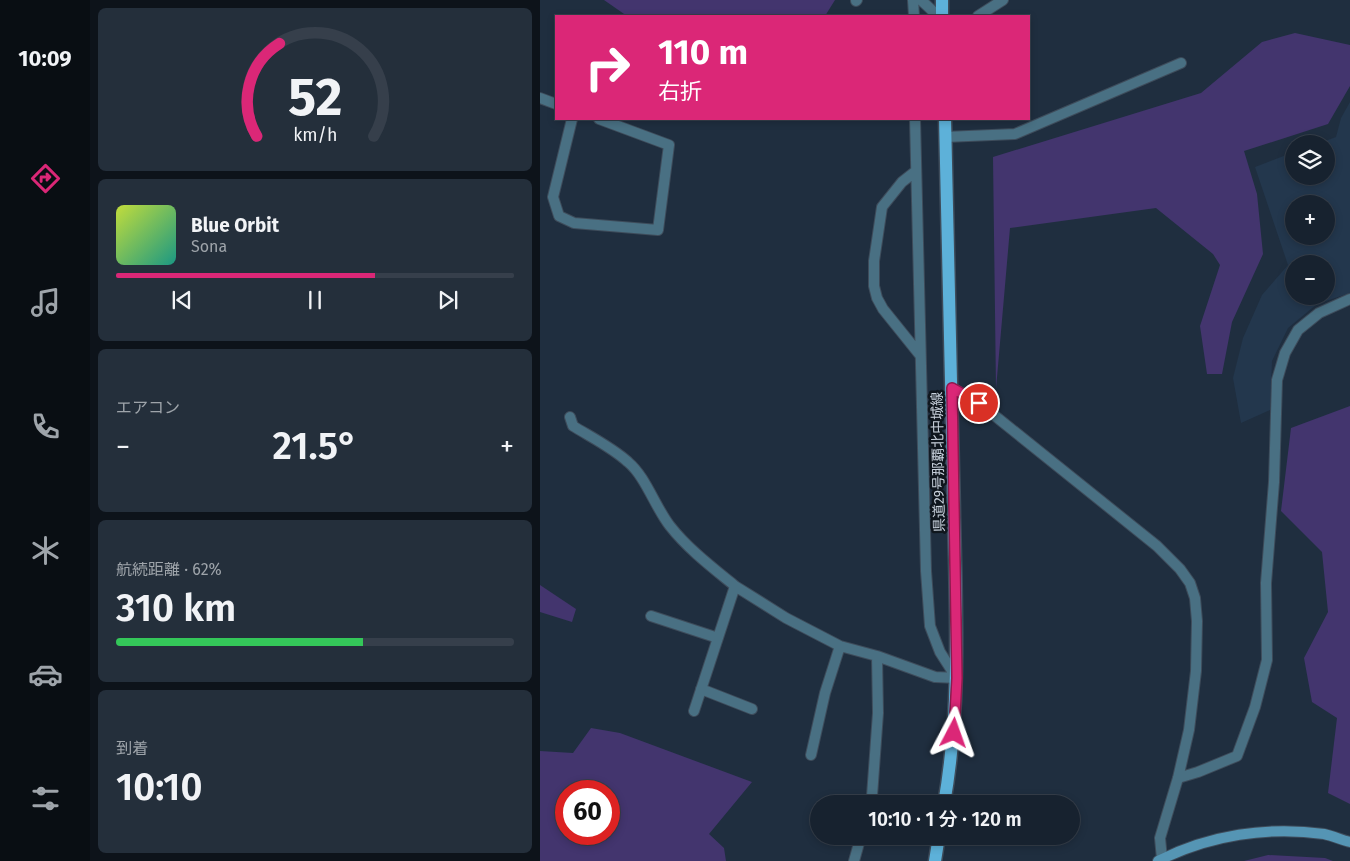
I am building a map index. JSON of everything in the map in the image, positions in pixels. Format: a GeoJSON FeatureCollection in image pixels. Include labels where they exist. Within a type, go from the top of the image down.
{"type":"FeatureCollection","features":[{"type":"Feature","properties":{"kind":"main road"},"geometry":{"type":"LineString","coordinates":[[940,15],[942,0]]}},
{"type":"Feature","properties":{"kind":"main road","name":"県道29号那覇北中城線"},"geometry":{"type":"LineString","coordinates":[[945,120],[957,678],[951,764],[946,795]]}},
{"type":"Feature","properties":{"kind":"main road"},"geometry":{"type":"LineString","coordinates":[[1160,860],[1201,844],[1246,832],[1279,830],[1326,834],[1350,842]]}},
{"type":"Feature","properties":{"kind":"main road"},"geometry":{"type":"LineString","coordinates":[[935,861],[938,845]]}},
{"type":"Feature","properties":{"kind":"street"},"geometry":{"type":"LineString","coordinates":[[913,0],[914,15]]}},
{"type":"Feature","properties":{"kind":"street"},"geometry":{"type":"LineString","coordinates":[[921,0],[939,15]]}},
{"type":"Feature","properties":{"kind":"street"},"geometry":{"type":"LineString","coordinates":[[980,15],[1003,0]]}},
{"type":"Feature","properties":{"kind":"street"},"geometry":{"type":"LineString","coordinates":[[945,137],[1015,134],[1181,63]]}},
{"type":"Feature","properties":{"kind":"street"},"geometry":{"type":"LineString","coordinates":[[540,98],[555,104]]}},
{"type":"Feature","properties":{"kind":"street"},"geometry":{"type":"LineString","coordinates":[[572,120],[553,197],[559,216],[574,223],[658,230],[669,144],[601,120]]}},
{"type":"Feature","properties":{"kind":"street"},"geometry":{"type":"LineString","coordinates":[[915,120],[926,571],[930,626],[940,652],[957,678]]}},
{"type":"Feature","properties":{"kind":"street"},"geometry":{"type":"LineString","coordinates":[[916,171],[902,182],[882,207],[874,261],[874,286],[877,298],[883,309],[920,355]]}},
{"type":"Feature","properties":{"kind":"street"},"geometry":{"type":"LineString","coordinates":[[1178,778],[1237,756],[1255,707],[1267,660],[1266,583],[1274,482],[1277,380],[1285,352],[1298,330],[1320,313],[1350,299]]}},
{"type":"Feature","properties":{"kind":"street"},"geometry":{"type":"LineString","coordinates":[[952,388],[979,403],[1157,546],[1180,569],[1190,583],[1195,598],[1197,621],[1196,672],[1189,730],[1178,778],[1160,838],[1160,860]]}},
{"type":"Feature","properties":{"kind":"street"},"geometry":{"type":"LineString","coordinates":[[570,417],[574,426],[628,462],[639,473],[657,508],[671,527],[702,559],[735,586],[786,618],[840,646],[877,656],[935,676],[957,678]]}},
{"type":"Feature","properties":{"kind":"street"},"geometry":{"type":"LineString","coordinates":[[694,711],[735,586]]}},
{"type":"Feature","properties":{"kind":"street"},"geometry":{"type":"LineString","coordinates":[[651,616],[718,638]]}},
{"type":"Feature","properties":{"kind":"street"},"geometry":{"type":"LineString","coordinates":[[811,755],[840,646]]}},
{"type":"Feature","properties":{"kind":"street"},"geometry":{"type":"LineString","coordinates":[[872,795],[878,713],[877,656]]}},
{"type":"Feature","properties":{"kind":"street"},"geometry":{"type":"LineString","coordinates":[[701,689],[752,709]]}},
{"type":"Feature","properties":{"kind":"street"},"geometry":{"type":"LineString","coordinates":[[854,861],[858,845]]}},
{"type":"Feature","properties":{"kind":"shaded area"},"geometry":{"type":"Polygon","coordinates":[[[604,0],[835,0],[826,15],[626,15],[604,0]]]}},
{"type":"Feature","properties":{"kind":"shaded area"},"geometry":{"type":"Polygon","coordinates":[[[1295,33],[1350,45],[1350,86],[1328,124],[1294,135],[1285,135],[1285,138],[1244,151],[1257,194],[1263,254],[1232,322],[1222,374],[1207,374],[1200,326],[1220,265],[1213,254],[1156,208],[1010,228],[996,389],[993,157],[1201,93],[1262,42],[1295,33]]]}},
{"type":"Feature","properties":{"kind":"shaded area"},"geometry":{"type":"Polygon","coordinates":[[[1350,102],[1350,293],[1335,298],[1335,255],[1285,256],[1255,167],[1285,155],[1285,185],[1335,185],[1336,137],[1341,118],[1350,102]]]}},
{"type":"Feature","properties":{"kind":"shaded area"},"geometry":{"type":"Polygon","coordinates":[[[1285,268],[1285,305],[1316,305],[1288,328],[1272,361],[1270,410],[1241,423],[1233,378],[1243,338],[1262,295],[1285,268]]]}},
{"type":"Feature","properties":{"kind":"shaded area"},"geometry":{"type":"Polygon","coordinates":[[[1350,406],[1350,804],[1328,793],[1337,718],[1312,702],[1304,658],[1328,612],[1322,552],[1281,511],[1291,428],[1350,406]]]}},
{"type":"Feature","properties":{"kind":"shaded area"},"geometry":{"type":"Polygon","coordinates":[[[540,585],[576,609],[572,622],[540,612],[540,585]]]}},
{"type":"Feature","properties":{"kind":"shaded area"},"geometry":{"type":"Polygon","coordinates":[[[591,728],[620,733],[752,782],[709,834],[724,848],[726,861],[540,861],[540,751],[573,753],[591,728]]]}},
{"type":"Feature","properties":{"kind":"shaded area"},"geometry":{"type":"Polygon","coordinates":[[[1268,855],[1325,858],[1333,861],[1244,861],[1268,855]]]}},
{"type":"Feature","properties":{"kind":"route"},"geometry":{"type":"LineString","coordinates":[[954,733],[957,678],[952,388],[979,403]]}}]}
